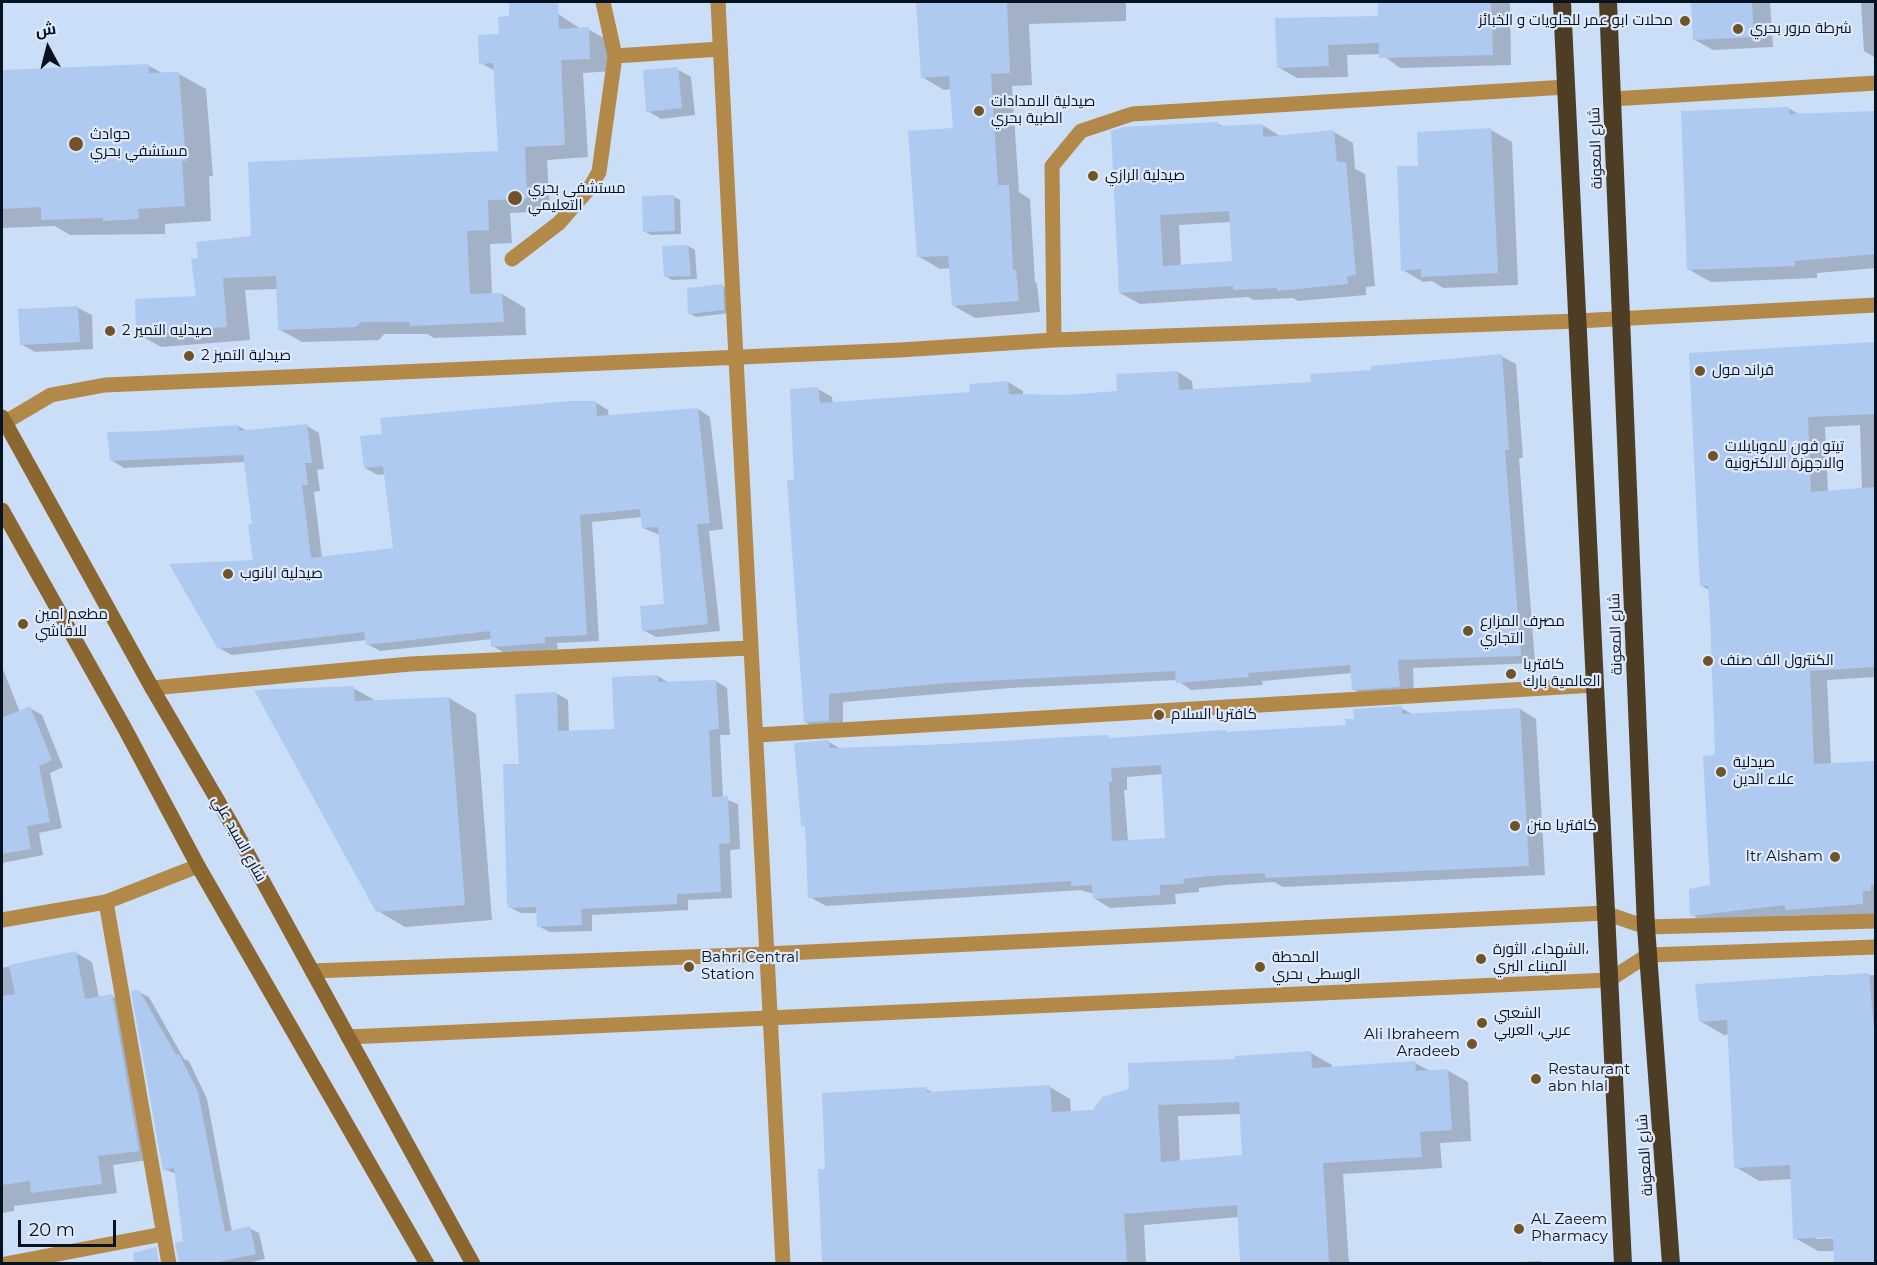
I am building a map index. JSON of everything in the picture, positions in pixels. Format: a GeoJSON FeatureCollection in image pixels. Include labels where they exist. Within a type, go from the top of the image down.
{"type":"FeatureCollection","features":[{"type":"Feature","properties":{"kind":"highway","name":"شارع المعونة"},"geometry":{"type":"LineString","coordinates":[[1562,2],[1623,1263]]}},
{"type":"Feature","properties":{"kind":"highway","name":"شارع المعونة"},"geometry":{"type":"LineString","coordinates":[[1608,2],[1646,927],[1671,1263]]}},
{"type":"Feature","properties":{"kind":"main road","name":"شارع السيد علي"},"geometry":{"type":"LineString","coordinates":[[2,420],[312,971],[473,1263]]}},
{"type":"Feature","properties":{"kind":"main road"},"geometry":{"type":"LineString","coordinates":[[2,510],[124,727],[198,866],[427,1263]]}},
{"type":"Feature","properties":{"kind":"street"},"geometry":{"type":"LineString","coordinates":[[512,259],[559,223],[591,186],[599,172],[615,56],[603,2]]}},
{"type":"Feature","properties":{"kind":"street"},"geometry":{"type":"LineString","coordinates":[[718,2],[749,648],[757,735],[783,1263]]}},
{"type":"Feature","properties":{"kind":"street"},"geometry":{"type":"LineString","coordinates":[[615,56],[720,49]]}},
{"type":"Feature","properties":{"kind":"street"},"geometry":{"type":"LineString","coordinates":[[1612,99],[1875,83]]}},
{"type":"Feature","properties":{"kind":"street"},"geometry":{"type":"LineString","coordinates":[[1054,340],[1052,166],[1081,131],[1132,114],[1566,87]]}},
{"type":"Feature","properties":{"kind":"street"},"geometry":{"type":"LineString","coordinates":[[2,420],[51,395],[105,385],[736,358],[1054,340],[1577,321],[1622,316],[1875,305]]}},
{"type":"Feature","properties":{"kind":"street"},"geometry":{"type":"LineString","coordinates":[[152,688],[410,664],[749,648]]}},
{"type":"Feature","properties":{"kind":"street"},"geometry":{"type":"LineString","coordinates":[[757,735],[1595,684]]}},
{"type":"Feature","properties":{"kind":"street"},"geometry":{"type":"LineString","coordinates":[[2,920],[106,902],[198,866]]}},
{"type":"Feature","properties":{"kind":"street"},"geometry":{"type":"LineString","coordinates":[[106,902],[162,1234],[169,1263]]}},
{"type":"Feature","properties":{"kind":"street"},"geometry":{"type":"LineString","coordinates":[[312,971],[766,954],[1605,913],[1646,927],[1875,921]]}},
{"type":"Feature","properties":{"kind":"street"},"geometry":{"type":"LineString","coordinates":[[348,1037],[1609,980],[1648,955],[1875,947]]}},
{"type":"Feature","properties":{"kind":"street"},"geometry":{"type":"LineString","coordinates":[[5,1263],[162,1234]]}},
{"type":"Feature","properties":{"kind":"building"},"geometry":{"type":"Polygon","coordinates":[[[509,2],[558,2],[559,29],[589,27],[590,59],[561,60],[565,145],[525,147],[527,199],[488,200],[489,230],[467,231],[470,294],[502,293],[504,322],[410,326],[410,322],[361,322],[356,327],[278,330],[276,276],[223,278],[227,327],[198,329],[198,332],[136,335],[135,299],[196,296],[191,259],[198,258],[196,242],[251,236],[248,162],[498,151],[493,63],[479,64],[478,35],[499,34],[498,17],[509,16],[509,2]]]}},
{"type":"Feature","properties":{"kind":"building"},"geometry":{"type":"Polygon","coordinates":[[[916,2],[1007,2],[1010,73],[991,74],[998,185],[1009,185],[1013,270],[1016,270],[1019,301],[952,306],[948,256],[917,257],[908,131],[953,128],[949,76],[921,78],[916,2]]]}},
{"type":"Feature","properties":{"kind":"building"},"geometry":{"type":"Polygon","coordinates":[[[1378,2],[1491,2],[1493,55],[1379,58],[1379,43],[1328,45],[1329,66],[1277,68],[1275,18],[1378,16],[1378,2]]]}},
{"type":"Feature","properties":{"kind":"building","name":"شرطة مرور بحري"},"geometry":{"type":"Polygon","coordinates":[[[1691,2],[1752,2],[1754,37],[1693,40],[1691,2]]]}},
{"type":"Feature","properties":{"kind":"building"},"geometry":{"type":"Polygon","coordinates":[[[149,64],[149,73],[179,72],[186,161],[182,161],[185,206],[138,209],[139,219],[103,221],[103,218],[41,220],[41,207],[2,209],[2,70],[149,64]]]}},
{"type":"Feature","properties":{"kind":"building"},"geometry":{"type":"Polygon","coordinates":[[[678,67],[682,108],[646,112],[643,70],[678,67]]]}},
{"type":"Feature","properties":{"kind":"building"},"geometry":{"type":"Polygon","coordinates":[[[1789,107],[1789,114],[1875,111],[1875,254],[1795,261],[1795,266],[1687,270],[1681,111],[1789,107]]]}},
{"type":"Feature","properties":{"kind":"building"},"geometry":{"type":"Polygon","coordinates":[[[1218,122],[1218,126],[1263,124],[1263,137],[1334,130],[1337,162],[1346,162],[1356,275],[1347,276],[1348,284],[1277,291],[1277,288],[1233,290],[1233,286],[1119,293],[1111,131],[1123,127],[1218,122]],[[1229,211],[1160,215],[1163,266],[1232,261],[1229,211]]]}},
{"type":"Feature","properties":{"kind":"building"},"geometry":{"type":"Polygon","coordinates":[[[1491,128],[1498,273],[1421,277],[1421,269],[1401,271],[1397,166],[1418,166],[1417,132],[1491,128]]]}},
{"type":"Feature","properties":{"kind":"building"},"geometry":{"type":"Polygon","coordinates":[[[674,195],[675,231],[643,232],[642,196],[674,195]]]}},
{"type":"Feature","properties":{"kind":"building"},"geometry":{"type":"Polygon","coordinates":[[[688,245],[691,276],[664,277],[662,246],[688,245]]]}},
{"type":"Feature","properties":{"kind":"building"},"geometry":{"type":"Polygon","coordinates":[[[723,284],[724,310],[688,314],[687,288],[723,284]]]}},
{"type":"Feature","properties":{"kind":"building"},"geometry":{"type":"Polygon","coordinates":[[[78,306],[80,342],[20,345],[18,309],[78,306]]]}},
{"type":"Feature","properties":{"kind":"building"},"geometry":{"type":"Polygon","coordinates":[[[1875,342],[1875,414],[1808,417],[1811,492],[1875,487],[1875,667],[1810,671],[1814,764],[1875,761],[1875,884],[1871,885],[1871,891],[1863,891],[1863,904],[1785,910],[1785,905],[1690,916],[1689,889],[1710,885],[1703,756],[1715,755],[1708,586],[1700,586],[1689,353],[1875,342]]]}},
{"type":"Feature","properties":{"kind":"building"},"geometry":{"type":"Polygon","coordinates":[[[1502,354],[1509,450],[1505,450],[1521,656],[1398,660],[1400,687],[1352,690],[1350,665],[1248,673],[1249,677],[1176,683],[1175,671],[946,683],[829,694],[829,721],[804,722],[787,480],[794,480],[790,389],[818,387],[820,403],[970,392],[969,384],[1008,381],[1009,394],[1065,395],[1117,391],[1116,374],[1178,371],[1179,390],[1311,382],[1310,374],[1371,370],[1371,366],[1502,354]]]}},
{"type":"Feature","properties":{"kind":"building"},"geometry":{"type":"Polygon","coordinates":[[[570,401],[596,401],[597,416],[698,408],[710,523],[697,524],[708,624],[642,631],[640,606],[664,604],[658,527],[642,528],[640,509],[580,515],[587,635],[545,637],[545,643],[491,647],[490,631],[366,645],[364,632],[218,649],[169,564],[253,560],[248,525],[252,524],[243,455],[110,461],[107,432],[238,425],[239,431],[307,424],[312,463],[305,463],[308,485],[302,485],[311,558],[393,548],[383,466],[364,468],[360,436],[382,434],[380,418],[570,401]]]}},
{"type":"Feature","properties":{"kind":"building"},"geometry":{"type":"Polygon","coordinates":[[[658,675],[658,682],[716,680],[719,729],[709,730],[712,797],[728,796],[730,843],[719,844],[721,892],[677,894],[677,904],[581,909],[582,925],[537,927],[536,907],[508,908],[507,902],[503,764],[519,764],[515,694],[557,692],[558,731],[614,729],[612,677],[658,675]]]}},
{"type":"Feature","properties":{"kind":"building"},"geometry":{"type":"Polygon","coordinates":[[[354,686],[355,701],[449,697],[465,905],[376,912],[254,690],[354,686]]]}},
{"type":"Feature","properties":{"kind":"building"},"geometry":{"type":"Polygon","coordinates":[[[30,706],[52,760],[39,766],[50,822],[27,826],[31,849],[2,854],[2,718],[30,706]]]}},
{"type":"Feature","properties":{"kind":"building"},"geometry":{"type":"Polygon","coordinates":[[[1402,706],[1402,714],[1520,708],[1529,866],[1265,878],[1265,873],[1209,876],[1183,879],[1184,884],[1160,885],[1160,895],[1093,899],[1092,885],[1071,886],[1071,881],[808,898],[805,825],[801,826],[794,743],[829,740],[829,748],[955,744],[1346,725],[1345,719],[1354,719],[1353,709],[1402,706]],[[1161,765],[1111,768],[1112,782],[1109,782],[1112,841],[1165,838],[1161,765]]]}},
{"type":"Feature","properties":{"kind":"building"},"geometry":{"type":"Polygon","coordinates":[[[76,951],[85,999],[112,994],[139,1151],[98,1156],[102,1184],[31,1193],[30,1181],[2,1185],[2,996],[15,994],[9,965],[76,951]]]}},
{"type":"Feature","properties":{"kind":"building"},"geometry":{"type":"Polygon","coordinates":[[[1869,973],[1875,1040],[1875,1263],[1834,1263],[1833,1237],[1793,1239],[1790,1165],[1734,1168],[1727,1020],[1699,1022],[1695,984],[1869,973]]]}},
{"type":"Feature","properties":{"kind":"building"},"geometry":{"type":"Polygon","coordinates":[[[139,990],[176,1055],[179,1054],[198,1092],[225,1232],[250,1226],[256,1254],[213,1263],[179,1263],[175,1243],[183,1241],[174,1168],[163,1170],[131,991],[139,990]]]}},
{"type":"Feature","properties":{"kind":"building"},"geometry":{"type":"Polygon","coordinates":[[[1311,1051],[1312,1068],[1415,1061],[1416,1071],[1448,1069],[1452,1130],[1420,1132],[1422,1157],[1323,1163],[1329,1263],[1240,1263],[1237,1205],[1124,1214],[1127,1263],[822,1263],[818,1169],[825,1169],[822,1093],[927,1087],[927,1092],[1050,1085],[1052,1112],[1093,1110],[1102,1097],[1129,1089],[1128,1063],[1235,1059],[1235,1056],[1311,1051]],[[1239,1102],[1158,1105],[1161,1162],[1242,1155],[1239,1102]]]}},
{"type":"Feature","properties":{"kind":"building"},"geometry":{"type":"Polygon","coordinates":[[[156,1247],[159,1263],[134,1263],[133,1253],[156,1247]]]}},
{"type":"Feature","properties":{"kind":"place","name":"محلات ابو عمر للحلويات و الخبائز"},"geometry":{"type":"Point","coordinates":[1685,21]}},
{"type":"Feature","properties":{"kind":"place","name":"شرطة مرور بحري"},"geometry":{"type":"Point","coordinates":[1738,29]}},
{"type":"Feature","properties":{"kind":"place","name":"صيدلية الامدادات الطبية بحري"},"geometry":{"type":"Point","coordinates":[979,111]}},
{"type":"Feature","properties":{"kind":"place","name":"حوادث مستشفي بحري"},"geometry":{"type":"Point","coordinates":[76,144]}},
{"type":"Feature","properties":{"kind":"place","name":"صيدلية الرازي"},"geometry":{"type":"Point","coordinates":[1093,176]}},
{"type":"Feature","properties":{"kind":"place","name":"مستشفى بحري التعليمي"},"geometry":{"type":"Point","coordinates":[515,198]}},
{"type":"Feature","properties":{"kind":"place","name":"صيدليه التمير 2"},"geometry":{"type":"Point","coordinates":[110,331]}},
{"type":"Feature","properties":{"kind":"place","name":"صيدلية التميز 2"},"geometry":{"type":"Point","coordinates":[189,356]}},
{"type":"Feature","properties":{"kind":"place","name":"قراند مول"},"geometry":{"type":"Point","coordinates":[1700,371]}},
{"type":"Feature","properties":{"kind":"place","name":"تيتو فون للموبايلات والاجهزة الالكترونية"},"geometry":{"type":"Point","coordinates":[1713,456]}},
{"type":"Feature","properties":{"kind":"place","name":"صيدلية ابانوب"},"geometry":{"type":"Point","coordinates":[228,574]}},
{"type":"Feature","properties":{"kind":"place","name":"مطعم امين للاقاشي"},"geometry":{"type":"Point","coordinates":[23,624]}},
{"type":"Feature","properties":{"kind":"place","name":"مصرف المزارع التجاري"},"geometry":{"type":"Point","coordinates":[1468,631]}},
{"type":"Feature","properties":{"kind":"place","name":"الكنترول الف صنف"},"geometry":{"type":"Point","coordinates":[1708,661]}},
{"type":"Feature","properties":{"kind":"place","name":"كافتريا العالمية بارك"},"geometry":{"type":"Point","coordinates":[1511,674]}},
{"type":"Feature","properties":{"kind":"place","name":"كافتريا السلام"},"geometry":{"type":"Point","coordinates":[1159,715]}},
{"type":"Feature","properties":{"kind":"place","name":"صيدلية علاء الدين"},"geometry":{"type":"Point","coordinates":[1721,772]}},
{"type":"Feature","properties":{"kind":"place","name":"كافتريا منن"},"geometry":{"type":"Point","coordinates":[1515,826]}},
{"type":"Feature","properties":{"kind":"place","name":"Itr Alsham"},"geometry":{"type":"Point","coordinates":[1835,857]}},
{"type":"Feature","properties":{"kind":"place","name":"الشهداء، الثورة، الميناء البري"},"geometry":{"type":"Point","coordinates":[1481,959]}},
{"type":"Feature","properties":{"kind":"place","name":"Bahri Central Station"},"geometry":{"type":"Point","coordinates":[689,967]}},
{"type":"Feature","properties":{"kind":"place","name":"المحطة الوسطى بحري"},"geometry":{"type":"Point","coordinates":[1260,967]}},
{"type":"Feature","properties":{"kind":"place","name":"الشعبي عربي، العربي"},"geometry":{"type":"Point","coordinates":[1482,1023]}},
{"type":"Feature","properties":{"kind":"place","name":"Ali Ibraheem Aradeeb"},"geometry":{"type":"Point","coordinates":[1472,1044]}},
{"type":"Feature","properties":{"kind":"place","name":"Restaurant abn hlal"},"geometry":{"type":"Point","coordinates":[1536,1079]}},
{"type":"Feature","properties":{"kind":"place","name":"AL Zaeem Pharmacy"},"geometry":{"type":"Point","coordinates":[1519,1229]}}]}
